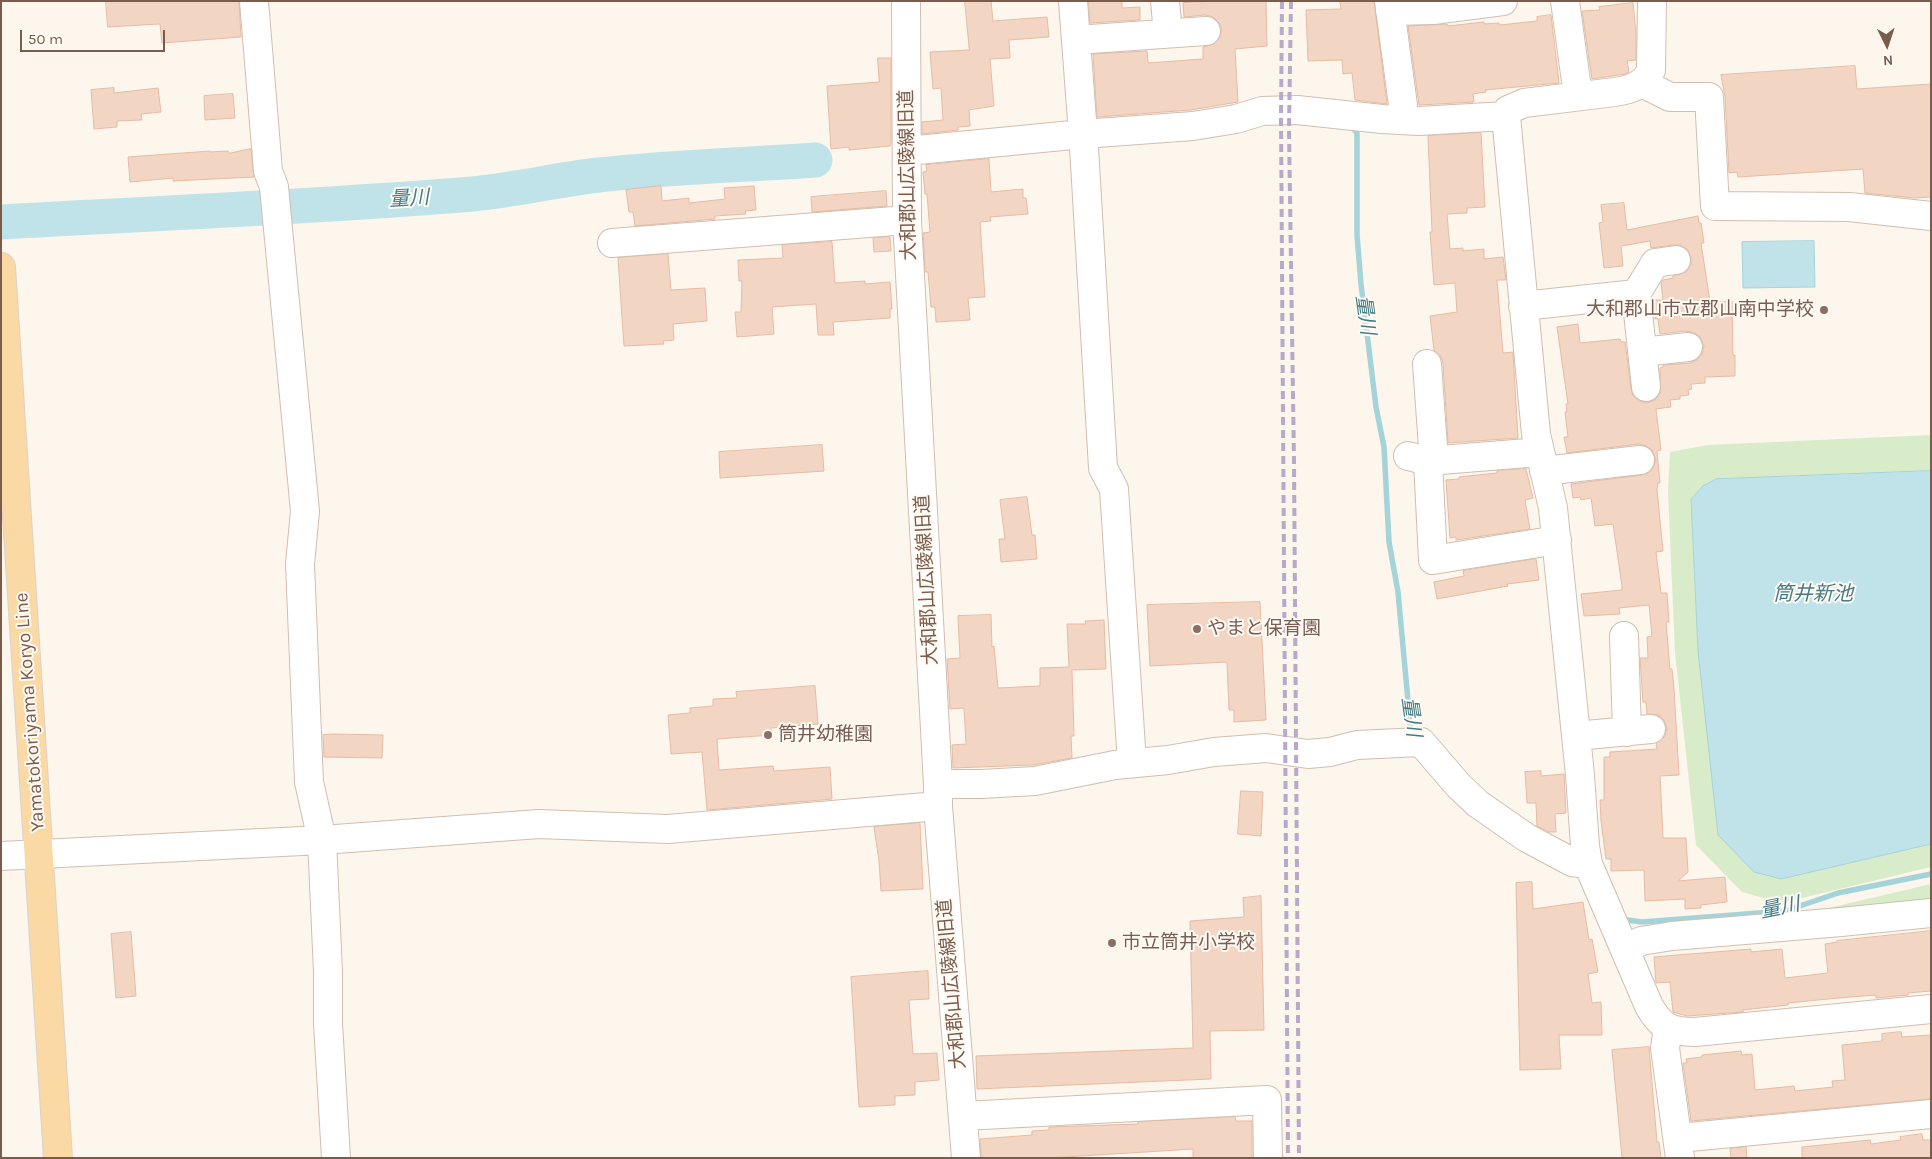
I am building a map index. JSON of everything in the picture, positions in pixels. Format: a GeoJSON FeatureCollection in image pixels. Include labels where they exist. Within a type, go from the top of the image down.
{"type":"FeatureCollection","features":[{"type":"Feature","properties":{"kind":"main road","name":"Yamatokoriyama Koryo Line"},"geometry":{"type":"LineString","coordinates":[[1,267],[58,1158]]}},
{"type":"Feature","properties":{"kind":"street"},"geometry":{"type":"LineString","coordinates":[[254,1],[268,171],[274,187],[305,512],[300,564],[309,782],[322,840],[328,972],[328,1023],[336,1158]]}},
{"type":"Feature","properties":{"kind":"street","name":"大和郡山広陵線旧道"},"geometry":{"type":"LineString","coordinates":[[906,1],[907,220],[938,795],[966,1158]]}},
{"type":"Feature","properties":{"kind":"street"},"geometry":{"type":"LineString","coordinates":[[1073,1],[1084,140],[1104,468],[1114,489],[1132,763]]}},
{"type":"Feature","properties":{"kind":"street"},"geometry":{"type":"LineString","coordinates":[[1165,1],[1168,33]]}},
{"type":"Feature","properties":{"kind":"street"},"geometry":{"type":"LineString","coordinates":[[1405,120],[1389,6],[1433,10],[1503,1]]}},
{"type":"Feature","properties":{"kind":"street"},"geometry":{"type":"LineString","coordinates":[[1565,1],[1578,96]]}},
{"type":"Feature","properties":{"kind":"street"},"geometry":{"type":"LineString","coordinates":[[1652,1],[1651,70],[1648,77],[1642,83],[1627,90],[1514,106],[1508,110],[1506,116],[1536,434],[1553,508],[1557,540],[1588,864],[1649,1006],[1658,1021],[1668,1028],[1680,1032],[1695,1032],[1931,1009]]}},
{"type":"Feature","properties":{"kind":"street"},"geometry":{"type":"LineString","coordinates":[[1076,40],[1206,31]]}},
{"type":"Feature","properties":{"kind":"street"},"geometry":{"type":"LineString","coordinates":[[1642,83],[1670,98],[1709,97],[1715,206],[1848,207],[1931,216]]}},
{"type":"Feature","properties":{"kind":"street"},"geometry":{"type":"LineString","coordinates":[[907,150],[1084,140],[1216,123],[1262,111],[1297,110],[1405,120],[1506,116]]}},
{"type":"Feature","properties":{"kind":"street"},"geometry":{"type":"LineString","coordinates":[[612,243],[907,220]]}},
{"type":"Feature","properties":{"kind":"street"},"geometry":{"type":"LineString","coordinates":[[1646,387],[1636,294],[1656,263],[1676,260]]}},
{"type":"Feature","properties":{"kind":"street"},"geometry":{"type":"LineString","coordinates":[[1523,306],[1636,294]]}},
{"type":"Feature","properties":{"kind":"street"},"geometry":{"type":"LineString","coordinates":[[1642,352],[1688,347]]}},
{"type":"Feature","properties":{"kind":"street"},"geometry":{"type":"LineString","coordinates":[[1428,364],[1424,459],[1433,560],[1557,540]]}},
{"type":"Feature","properties":{"kind":"street"},"geometry":{"type":"LineString","coordinates":[[1424,459],[1542,462],[1640,460]]}},
{"type":"Feature","properties":{"kind":"street"},"geometry":{"type":"LineString","coordinates":[[1576,736],[1639,731],[1624,636]]}},
{"type":"Feature","properties":{"kind":"street"},"geometry":{"type":"LineString","coordinates":[[1,856],[322,840],[539,824],[668,828],[938,795],[981,784],[1035,781],[1132,763],[1168,760],[1214,752],[1266,748],[1308,754],[1330,752],[1357,745],[1421,742],[1458,785],[1478,804],[1527,838],[1572,862],[1588,864]]}},
{"type":"Feature","properties":{"kind":"street"},"geometry":{"type":"LineString","coordinates":[[1625,950],[1641,941],[1672,936],[1931,913]]}},
{"type":"Feature","properties":{"kind":"street"},"geometry":{"type":"LineString","coordinates":[[1668,1028],[1665,1048],[1679,1148],[1931,1114]]}},
{"type":"Feature","properties":{"kind":"street"},"geometry":{"type":"LineString","coordinates":[[964,1116],[1267,1100],[1268,1158]]}},
{"type":"Feature","properties":{"kind":"green space"},"geometry":{"type":"Polygon","coordinates":[[[1931,435],[1931,471],[1716,479],[1703,486],[1691,499],[1698,651],[1781,879],[1931,844],[1931,867],[1781,903],[1742,892],[1696,845],[1675,653],[1668,491],[1670,452],[1707,445],[1931,435]]]}},
{"type":"Feature","properties":{"kind":"green space"},"geometry":{"type":"Polygon","coordinates":[[[1931,884],[1931,905],[1769,922],[1931,884]]]}},
{"type":"Feature","properties":{"kind":"water"},"geometry":{"type":"Polygon","coordinates":[[[1814,241],[1815,287],[1743,288],[1742,242],[1814,241]]]}},
{"type":"Feature","properties":{"kind":"water","name":"筒井新池"},"geometry":{"type":"Polygon","coordinates":[[[1931,471],[1931,844],[1781,879],[1754,872],[1718,835],[1698,651],[1691,499],[1703,486],[1716,479],[1931,471]]]}},
{"type":"Feature","properties":{"kind":"building"},"geometry":{"type":"Polygon","coordinates":[[[106,1],[239,1],[241,37],[162,43],[160,24],[108,27],[106,1]]]}},
{"type":"Feature","properties":{"kind":"building"},"geometry":{"type":"Polygon","coordinates":[[[965,1],[991,1],[993,21],[1047,17],[1049,37],[1009,40],[1010,58],[990,59],[994,106],[969,110],[970,126],[958,127],[958,130],[922,134],[922,122],[943,120],[941,88],[933,89],[930,52],[969,50],[965,1]]]}},
{"type":"Feature","properties":{"kind":"building"},"geometry":{"type":"Polygon","coordinates":[[[1089,1],[1122,1],[1122,8],[1140,7],[1140,20],[1090,23],[1089,1]]]}},
{"type":"Feature","properties":{"kind":"building"},"geometry":{"type":"Polygon","coordinates":[[[1266,1],[1267,46],[1235,49],[1238,102],[1191,110],[1097,117],[1093,54],[1147,51],[1148,63],[1203,59],[1203,47],[1214,44],[1220,37],[1222,30],[1219,23],[1213,17],[1205,15],[1184,17],[1183,3],[1266,1]]]}},
{"type":"Feature","properties":{"kind":"building"},"geometry":{"type":"Polygon","coordinates":[[[1340,1],[1374,1],[1387,104],[1355,100],[1352,73],[1343,74],[1342,60],[1308,61],[1306,10],[1341,9],[1340,1]]]}},
{"type":"Feature","properties":{"kind":"building"},"geometry":{"type":"Polygon","coordinates":[[[1633,3],[1636,60],[1627,61],[1629,72],[1626,74],[1592,79],[1582,11],[1600,10],[1599,7],[1633,3]]]}},
{"type":"Feature","properties":{"kind":"building"},"geometry":{"type":"Polygon","coordinates":[[[1551,15],[1559,83],[1485,90],[1486,92],[1473,94],[1474,102],[1419,105],[1408,26],[1447,24],[1448,26],[1484,22],[1484,24],[1499,23],[1500,25],[1537,21],[1537,17],[1551,15]]]}},
{"type":"Feature","properties":{"kind":"building"},"geometry":{"type":"Polygon","coordinates":[[[878,58],[891,58],[890,146],[849,150],[849,147],[831,149],[827,86],[879,82],[878,58]]]}},
{"type":"Feature","properties":{"kind":"building"},"geometry":{"type":"Polygon","coordinates":[[[1855,66],[1857,89],[1931,84],[1931,197],[1914,198],[1865,193],[1863,169],[1738,177],[1737,172],[1729,173],[1725,96],[1721,75],[1855,66]]]}},
{"type":"Feature","properties":{"kind":"building"},"geometry":{"type":"Polygon","coordinates":[[[114,88],[114,93],[158,88],[161,112],[141,114],[142,120],[117,121],[117,127],[94,129],[91,90],[114,88]]]}},
{"type":"Feature","properties":{"kind":"building"},"geometry":{"type":"Polygon","coordinates":[[[233,94],[235,118],[205,120],[204,96],[233,94]]]}},
{"type":"Feature","properties":{"kind":"building"},"geometry":{"type":"Polygon","coordinates":[[[1481,133],[1485,207],[1467,208],[1467,213],[1447,214],[1450,249],[1463,248],[1463,251],[1484,249],[1484,259],[1503,257],[1506,280],[1497,280],[1503,353],[1513,352],[1518,438],[1448,443],[1443,363],[1440,355],[1434,350],[1430,316],[1457,312],[1455,283],[1434,285],[1430,232],[1432,232],[1428,136],[1481,133]]]}},
{"type":"Feature","properties":{"kind":"building"},"geometry":{"type":"Polygon","coordinates":[[[251,149],[254,177],[173,181],[173,178],[130,182],[128,157],[210,151],[228,151],[229,153],[251,149]]]}},
{"type":"Feature","properties":{"kind":"building"},"geometry":{"type":"Polygon","coordinates":[[[989,159],[991,192],[1023,189],[1023,198],[1026,198],[1028,214],[990,217],[991,221],[980,222],[985,297],[968,298],[970,320],[936,322],[935,307],[931,307],[928,272],[925,272],[923,233],[930,232],[923,172],[927,171],[926,165],[989,159]]]}},
{"type":"Feature","properties":{"kind":"building"},"geometry":{"type":"Polygon","coordinates":[[[661,186],[662,201],[689,198],[689,203],[725,199],[724,188],[754,186],[756,210],[745,211],[746,214],[715,216],[715,219],[635,226],[633,212],[629,212],[626,190],[661,186]]]}},
{"type":"Feature","properties":{"kind":"building"},"geometry":{"type":"Polygon","coordinates":[[[886,191],[887,206],[812,212],[811,197],[886,191]]]}},
{"type":"Feature","properties":{"kind":"building"},"geometry":{"type":"Polygon","coordinates":[[[1624,203],[1627,230],[1698,216],[1704,243],[1701,243],[1710,302],[1732,301],[1735,376],[1705,377],[1705,383],[1691,384],[1692,389],[1688,390],[1689,395],[1680,396],[1680,399],[1670,400],[1671,407],[1656,409],[1661,450],[1657,451],[1660,483],[1658,483],[1657,490],[1663,551],[1656,552],[1661,593],[1667,593],[1669,622],[1666,622],[1670,669],[1672,669],[1674,689],[1679,775],[1660,776],[1663,838],[1686,838],[1688,872],[1678,881],[1725,877],[1727,902],[1701,905],[1701,908],[1685,909],[1685,899],[1645,901],[1644,870],[1611,871],[1611,859],[1606,859],[1601,821],[1600,800],[1604,800],[1604,757],[1610,757],[1610,752],[1657,749],[1656,743],[1665,736],[1667,728],[1664,720],[1658,715],[1647,714],[1646,702],[1643,702],[1640,658],[1648,658],[1647,637],[1652,636],[1649,605],[1619,608],[1620,614],[1584,616],[1581,594],[1622,590],[1622,586],[1613,524],[1595,526],[1591,498],[1581,500],[1580,497],[1573,498],[1571,484],[1642,475],[1650,472],[1656,459],[1652,450],[1639,444],[1567,453],[1564,437],[1568,437],[1565,412],[1567,412],[1566,404],[1568,404],[1557,327],[1578,324],[1580,343],[1620,339],[1621,342],[1625,342],[1633,396],[1639,401],[1647,403],[1655,400],[1660,393],[1660,368],[1663,365],[1690,363],[1697,360],[1702,354],[1704,346],[1700,337],[1694,333],[1686,331],[1660,334],[1658,319],[1655,319],[1653,300],[1663,300],[1661,283],[1663,280],[1686,272],[1691,265],[1688,250],[1681,245],[1651,248],[1650,241],[1621,246],[1623,266],[1604,268],[1599,223],[1603,222],[1601,205],[1624,203]]]}},
{"type":"Feature","properties":{"kind":"building"},"geometry":{"type":"Polygon","coordinates":[[[890,237],[891,251],[874,252],[873,238],[890,237]]]}},
{"type":"Feature","properties":{"kind":"building"},"geometry":{"type":"Polygon","coordinates":[[[832,242],[835,283],[865,281],[865,284],[890,282],[892,309],[890,309],[890,318],[833,322],[834,335],[818,335],[816,304],[772,307],[774,334],[737,337],[735,312],[741,312],[742,281],[739,281],[738,260],[783,258],[782,245],[832,242]]]}},
{"type":"Feature","properties":{"kind":"building"},"geometry":{"type":"Polygon","coordinates":[[[668,254],[671,290],[705,288],[707,321],[673,324],[674,340],[663,341],[664,344],[624,346],[618,258],[668,254]]]}},
{"type":"Feature","properties":{"kind":"building"},"geometry":{"type":"Polygon","coordinates":[[[822,445],[824,471],[720,478],[719,452],[822,445]]]}},
{"type":"Feature","properties":{"kind":"building"},"geometry":{"type":"Polygon","coordinates":[[[1526,469],[1533,498],[1525,500],[1530,529],[1456,540],[1456,537],[1450,538],[1446,480],[1497,473],[1497,471],[1526,469]]]}},
{"type":"Feature","properties":{"kind":"building"},"geometry":{"type":"Polygon","coordinates":[[[1027,497],[1032,535],[1035,535],[1037,559],[1001,562],[999,539],[1005,539],[1000,500],[1027,497]]]}},
{"type":"Feature","properties":{"kind":"building"},"geometry":{"type":"Polygon","coordinates":[[[1536,559],[1539,580],[1507,584],[1508,586],[1437,599],[1434,582],[1464,576],[1463,571],[1536,559]]]}},
{"type":"Feature","properties":{"kind":"building"},"geometry":{"type":"Polygon","coordinates":[[[1260,602],[1266,720],[1234,722],[1234,710],[1229,710],[1227,662],[1150,666],[1147,605],[1260,602]]]}},
{"type":"Feature","properties":{"kind":"building"},"geometry":{"type":"Polygon","coordinates":[[[991,615],[992,647],[994,646],[998,688],[1040,686],[1040,668],[1069,667],[1067,624],[1086,624],[1085,621],[1104,620],[1106,669],[1072,670],[1074,736],[1071,736],[1072,758],[1033,765],[953,768],[952,745],[966,744],[964,708],[950,709],[947,659],[960,658],[958,616],[991,615]]]}},
{"type":"Feature","properties":{"kind":"building"},"geometry":{"type":"Polygon","coordinates":[[[815,686],[818,724],[771,728],[771,735],[717,739],[719,770],[773,766],[774,771],[830,767],[832,799],[707,810],[702,752],[671,754],[668,715],[690,713],[690,708],[713,706],[713,699],[737,698],[736,692],[815,686]]]}},
{"type":"Feature","properties":{"kind":"building"},"geometry":{"type":"Polygon","coordinates":[[[323,735],[383,735],[382,758],[324,757],[323,735]]]}},
{"type":"Feature","properties":{"kind":"building"},"geometry":{"type":"Polygon","coordinates":[[[1541,771],[1541,776],[1564,774],[1566,813],[1555,814],[1556,832],[1549,832],[1537,826],[1536,803],[1527,803],[1525,772],[1541,771]]]}},
{"type":"Feature","properties":{"kind":"building"},"geometry":{"type":"Polygon","coordinates":[[[1241,791],[1263,792],[1261,836],[1238,834],[1241,791]]]}},
{"type":"Feature","properties":{"kind":"building"},"geometry":{"type":"Polygon","coordinates":[[[920,823],[923,889],[881,891],[874,827],[920,823]]]}},
{"type":"Feature","properties":{"kind":"building"},"geometry":{"type":"Polygon","coordinates":[[[1532,882],[1533,909],[1583,902],[1589,940],[1592,939],[1598,972],[1588,974],[1592,1003],[1601,1002],[1602,1035],[1559,1035],[1561,1069],[1520,1070],[1516,883],[1532,882]]]}},
{"type":"Feature","properties":{"kind":"building"},"geometry":{"type":"Polygon","coordinates":[[[1261,896],[1264,1030],[1210,1031],[1211,1079],[977,1089],[976,1056],[1193,1048],[1190,921],[1244,917],[1243,898],[1261,896]]]}},
{"type":"Feature","properties":{"kind":"building"},"geometry":{"type":"Polygon","coordinates":[[[1931,931],[1931,991],[1876,998],[1876,995],[1788,1003],[1788,1005],[1743,1010],[1743,1012],[1687,1016],[1673,1012],[1670,982],[1656,983],[1654,957],[1751,949],[1751,952],[1782,949],[1785,978],[1828,973],[1825,944],[1837,941],[1931,931]]]}},
{"type":"Feature","properties":{"kind":"building"},"geometry":{"type":"Polygon","coordinates":[[[131,932],[136,996],[116,998],[111,934],[131,932]]]}},
{"type":"Feature","properties":{"kind":"building"},"geometry":{"type":"Polygon","coordinates":[[[928,971],[929,999],[909,1000],[913,1054],[937,1053],[939,1080],[915,1082],[915,1095],[895,1096],[895,1105],[859,1107],[851,977],[928,971]]]}},
{"type":"Feature","properties":{"kind":"building"},"geometry":{"type":"Polygon","coordinates":[[[1901,1032],[1902,1037],[1931,1035],[1931,1099],[1691,1121],[1683,1063],[1687,1063],[1686,1059],[1702,1057],[1702,1055],[1741,1051],[1742,1055],[1752,1054],[1755,1090],[1794,1086],[1795,1091],[1833,1087],[1832,1081],[1845,1080],[1842,1045],[1882,1041],[1882,1034],[1901,1032]]]}},
{"type":"Feature","properties":{"kind":"building"},"geometry":{"type":"Polygon","coordinates":[[[1649,1047],[1657,1142],[1659,1142],[1661,1158],[1622,1158],[1612,1050],[1649,1047]]]}},
{"type":"Feature","properties":{"kind":"building"},"geometry":{"type":"Polygon","coordinates":[[[1235,1117],[1236,1121],[1252,1121],[1252,1158],[1193,1158],[1193,1149],[1049,1158],[981,1158],[980,1139],[1032,1135],[1032,1131],[1049,1130],[1049,1127],[1138,1124],[1138,1122],[1235,1117]]]}},
{"type":"Feature","properties":{"kind":"building"},"geometry":{"type":"Polygon","coordinates":[[[1922,1134],[1923,1140],[1931,1140],[1931,1158],[1802,1158],[1802,1147],[1870,1140],[1871,1144],[1901,1140],[1900,1137],[1922,1134]]]}},
{"type":"Feature","properties":{"kind":"building"},"geometry":{"type":"Polygon","coordinates":[[[1746,1147],[1747,1158],[1731,1158],[1730,1149],[1746,1147]]]}},
{"type":"Feature","properties":{"kind":"waterway","name":"量川"},"geometry":{"type":"LineString","coordinates":[[1350,125],[1357,133],[1357,235],[1361,284],[1376,407],[1384,447],[1389,542],[1398,592],[1411,734]]}},
{"type":"Feature","properties":{"kind":"waterway","name":"量川"},"geometry":{"type":"LineString","coordinates":[[1,222],[413,199],[520,188],[582,177],[625,172],[815,160]]}},
{"type":"Feature","properties":{"kind":"waterway","name":"量川"},"geometry":{"type":"LineString","coordinates":[[1627,920],[1642,922],[1785,911],[1838,893],[1931,874]]}},
{"type":"Feature","properties":{"kind":"railway"},"geometry":{"type":"LineString","coordinates":[[1282,1],[1281,118],[1288,1158]]}},
{"type":"Feature","properties":{"kind":"railway"},"geometry":{"type":"LineString","coordinates":[[1291,1],[1289,129],[1294,462],[1299,1158]]}},
{"type":"Feature","properties":{"kind":"place","name":"大和郡山市立郡山南中学校"},"geometry":{"type":"Point","coordinates":[1824,310]}},
{"type":"Feature","properties":{"kind":"place","name":"やまと保育園"},"geometry":{"type":"Point","coordinates":[1197,629]}},
{"type":"Feature","properties":{"kind":"place","name":"筒井幼稚園"},"geometry":{"type":"Point","coordinates":[768,735]}},
{"type":"Feature","properties":{"kind":"place","name":"市立筒井小学校"},"geometry":{"type":"Point","coordinates":[1112,943]}}]}
